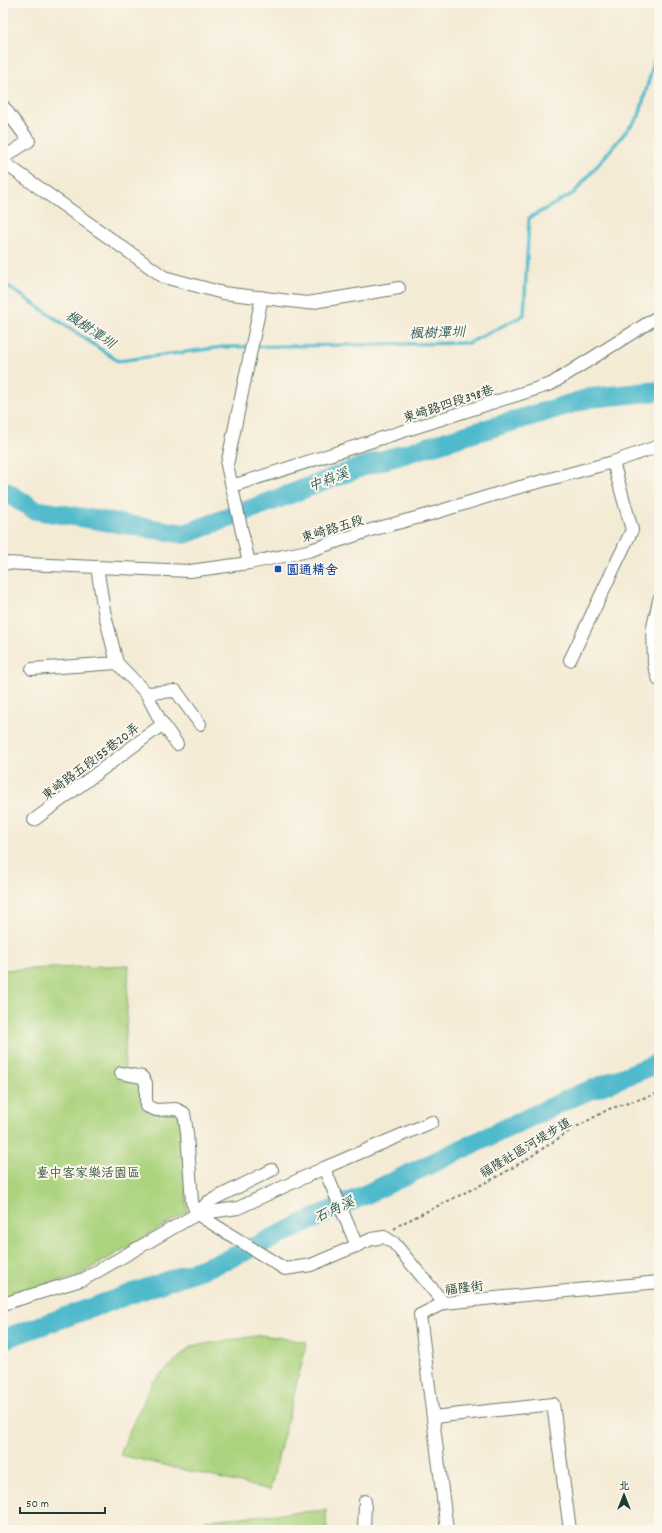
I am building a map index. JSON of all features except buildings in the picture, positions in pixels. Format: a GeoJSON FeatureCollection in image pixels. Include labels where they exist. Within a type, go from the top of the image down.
{"type":"FeatureCollection","features":[{"type":"Feature","properties":{"kind":"street"},"geometry":{"type":"LineString","coordinates":[[3,106],[29,141],[3,158]]}},
{"type":"Feature","properties":{"kind":"street"},"geometry":{"type":"LineString","coordinates":[[3,162],[164,277],[223,293],[306,303],[399,288]]}},
{"type":"Feature","properties":{"kind":"street"},"geometry":{"type":"LineString","coordinates":[[249,563],[227,465],[262,297]]}},
{"type":"Feature","properties":{"kind":"street","name":"東崎路四段398巷"},"geometry":{"type":"LineString","coordinates":[[232,486],[551,384],[659,316]]}},
{"type":"Feature","properties":{"kind":"street","name":"東崎路五段"},"geometry":{"type":"LineString","coordinates":[[3,563],[190,571],[249,563],[308,551],[371,530],[613,462],[659,446]]}},
{"type":"Feature","properties":{"kind":"street"},"geometry":{"type":"LineString","coordinates":[[570,660],[632,530],[613,462]]}},
{"type":"Feature","properties":{"kind":"street"},"geometry":{"type":"LineString","coordinates":[[97,567],[104,611],[117,663],[146,693],[163,724],[177,744]]}},
{"type":"Feature","properties":{"kind":"street"},"geometry":{"type":"LineString","coordinates":[[659,600],[653,627],[654,665],[659,680]]}},
{"type":"Feature","properties":{"kind":"street"},"geometry":{"type":"LineString","coordinates":[[32,669],[117,663]]}},
{"type":"Feature","properties":{"kind":"street"},"geometry":{"type":"LineString","coordinates":[[146,693],[176,691],[200,724]]}},
{"type":"Feature","properties":{"kind":"street","name":"東崎路五段155巷20弄"},"geometry":{"type":"LineString","coordinates":[[34,820],[163,724]]}},
{"type":"Feature","properties":{"kind":"street"},"geometry":{"type":"LineString","coordinates":[[121,1073],[142,1077],[146,1083],[146,1106],[156,1110],[176,1109],[184,1113],[192,1202],[198,1214],[285,1268],[311,1265],[372,1239],[384,1237],[394,1243],[444,1303]]}},
{"type":"Feature","properties":{"kind":"street"},"geometry":{"type":"LineString","coordinates":[[198,1214],[238,1208],[324,1168],[432,1122]]}},
{"type":"Feature","properties":{"kind":"street"},"geometry":{"type":"LineString","coordinates":[[324,1168],[357,1246]]}},
{"type":"Feature","properties":{"kind":"street"},"geometry":{"type":"LineString","coordinates":[[3,1304],[84,1279],[198,1214],[208,1202],[272,1170]]}},
{"type":"Feature","properties":{"kind":"street","name":"福隆街"},"geometry":{"type":"LineString","coordinates":[[447,1530],[420,1315],[444,1303],[659,1282]]}},
{"type":"Feature","properties":{"kind":"street"},"geometry":{"type":"LineString","coordinates":[[433,1418],[553,1404],[570,1530]]}},
{"type":"Feature","properties":{"kind":"street"},"geometry":{"type":"LineString","coordinates":[[364,1530],[365,1501]]}},
{"type":"Feature","properties":{"kind":"path","name":"福隆社區河堤步道"},"geometry":{"type":"LineString","coordinates":[[384,1237],[401,1224],[497,1177],[528,1159],[571,1130],[609,1109],[659,1093]]}},
{"type":"Feature","properties":{"kind":"green space","name":"臺中客家樂活園區"},"geometry":{"type":"Polygon","coordinates":[[[129,965],[124,1078],[143,1082],[145,1110],[184,1114],[187,1212],[80,1275],[3,1299],[3,970],[129,965]]]}},
{"type":"Feature","properties":{"kind":"green space"},"geometry":{"type":"Polygon","coordinates":[[[262,1335],[307,1342],[270,1490],[120,1455],[133,1423],[153,1382],[191,1346],[262,1335]]]}},
{"type":"Feature","properties":{"kind":"green space"},"geometry":{"type":"Polygon","coordinates":[[[326,1510],[327,1530],[205,1530],[204,1520],[326,1510]]]}},
{"type":"Feature","properties":{"kind":"waterway","name":"楓樹潭圳"},"geometry":{"type":"LineString","coordinates":[[3,283],[118,361],[223,347],[469,343],[524,315],[529,218],[574,193],[639,116],[658,47],[655,3]]}},
{"type":"Feature","properties":{"kind":"waterway","name":"中嵙溪"},"geometry":{"type":"LineString","coordinates":[[3,490],[35,510],[185,534],[364,466],[590,398],[659,391]]}},
{"type":"Feature","properties":{"kind":"waterway","name":"石角溪"},"geometry":{"type":"LineString","coordinates":[[3,1339],[224,1261],[575,1096],[659,1063]]}},
{"type":"Feature","properties":{"kind":"place","name":"圓通精舍"},"geometry":{"type":"Point","coordinates":[278,569]}}]}
